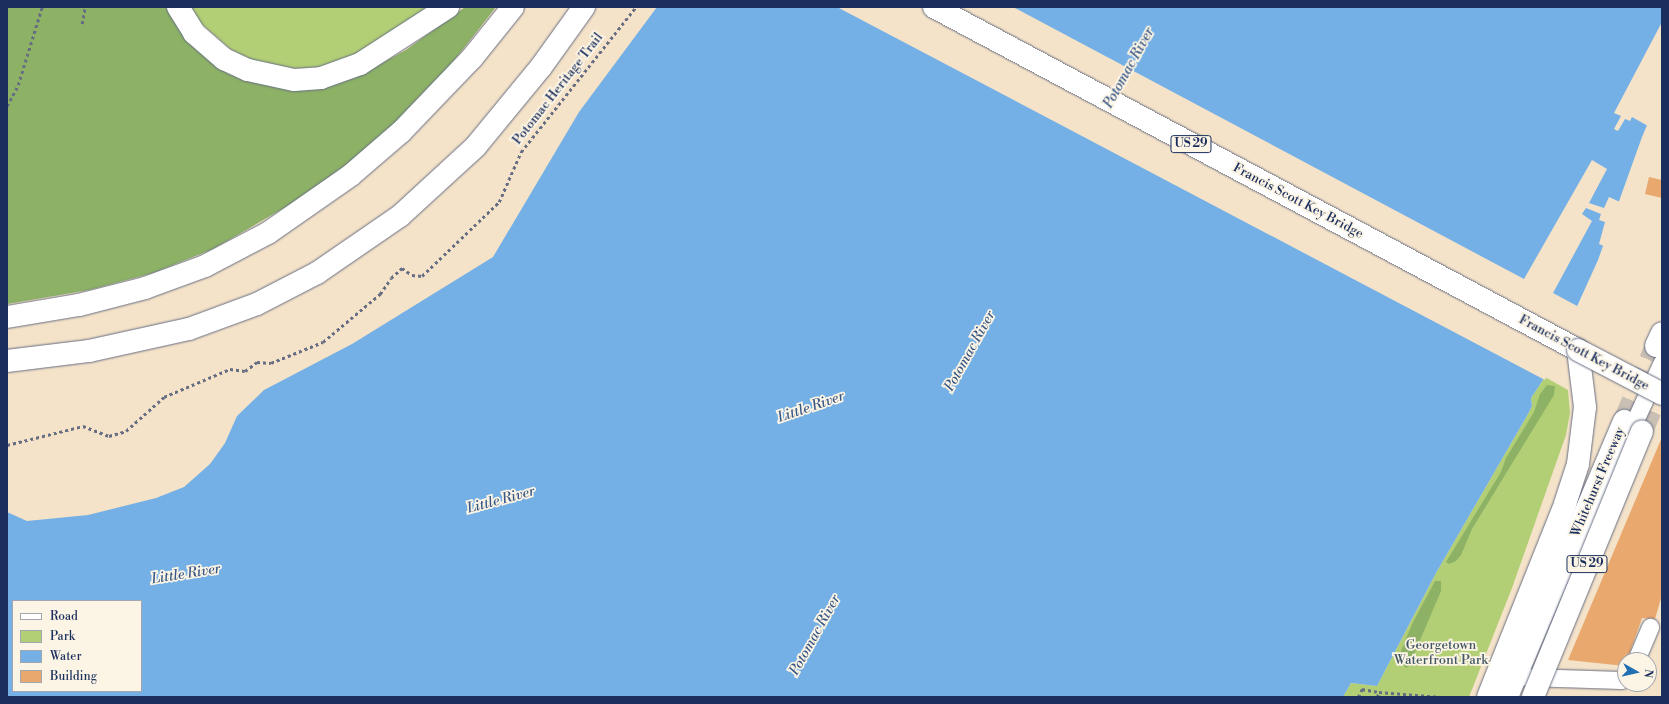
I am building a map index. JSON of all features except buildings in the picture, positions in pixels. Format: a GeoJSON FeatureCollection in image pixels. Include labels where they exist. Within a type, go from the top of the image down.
{"type":"FeatureCollection","features":[{"type":"Feature","properties":{"kind":"highway"},"geometry":{"type":"LineString","coordinates":[[178,7],[194,32],[224,59],[263,74],[308,80],[332,75],[360,64],[448,7]]}},
{"type":"Feature","properties":{"kind":"highway"},"geometry":{"type":"LineString","coordinates":[[7,317],[65,308],[145,288],[205,266],[268,233],[351,175],[401,132],[472,58],[513,7]]}},
{"type":"Feature","properties":{"kind":"highway"},"geometry":{"type":"LineString","coordinates":[[7,361],[89,352],[189,329],[257,304],[317,273],[400,216],[476,146],[541,68],[584,7]]}},
{"type":"Feature","properties":{"kind":"highway","name":"Francis Scott Key Bridge"},"geometry":{"type":"LineString","coordinates":[[934,7],[1662,394]]}},
{"type":"Feature","properties":{"kind":"highway"},"geometry":{"type":"LineString","coordinates":[[1488,697],[1565,504],[1578,464],[1585,406],[1578,350]]}},
{"type":"Feature","properties":{"kind":"highway","name":"Whitehurst Freeway"},"geometry":{"type":"LineString","coordinates":[[1507,697],[1633,426],[1530,687]]}},
{"type":"Feature","properties":{"kind":"street"},"geometry":{"type":"LineString","coordinates":[[1518,697],[1530,687],[1627,437],[1660,347]]}},
{"type":"Feature","properties":{"kind":"street"},"geometry":{"type":"LineString","coordinates":[[1639,652],[1650,627]]}},
{"type":"Feature","properties":{"kind":"street"},"geometry":{"type":"LineString","coordinates":[[1530,687],[1617,680]]}},
{"type":"Feature","properties":{"kind":"path"},"geometry":{"type":"LineString","coordinates":[[7,106],[18,85],[42,7]]}},
{"type":"Feature","properties":{"kind":"path"},"geometry":{"type":"LineString","coordinates":[[82,24],[85,7]]}},
{"type":"Feature","properties":{"kind":"path","name":"Potomac Heritage Trail"},"geometry":{"type":"LineString","coordinates":[[7,445],[83,426],[109,436],[126,431],[164,397],[230,369],[245,371],[257,362],[271,363],[323,342],[380,294],[391,278],[402,268],[412,276],[422,276],[499,202],[521,152],[636,7]]}},
{"type":"Feature","properties":{"kind":"path"},"geometry":{"type":"LineString","coordinates":[[1358,697],[1362,689],[1379,692],[1441,697]]}},
{"type":"Feature","properties":{"kind":"path"},"geometry":{"type":"LineString","coordinates":[[1377,697],[1379,692]]}},
{"type":"Feature","properties":{"kind":"green space"},"geometry":{"type":"Polygon","coordinates":[[[7,7],[173,7],[223,68],[369,70],[406,50],[465,7],[496,7],[438,81],[395,124],[357,157],[296,201],[213,249],[153,273],[89,290],[7,304],[7,7]]]}},
{"type":"Feature","properties":{"kind":"green space"},"geometry":{"type":"Polygon","coordinates":[[[189,7],[438,7],[360,54],[312,71],[257,65],[236,54],[195,18],[189,7]]]}},
{"type":"Feature","properties":{"kind":"green space","name":"Georgetown Waterfront Park"},"geometry":{"type":"Polygon","coordinates":[[[1545,377],[1568,390],[1570,413],[1566,435],[1512,588],[1469,697],[1343,697],[1351,683],[1377,686],[1436,573],[1528,414],[1532,406],[1531,398],[1545,377]]]}},
{"type":"Feature","properties":{"kind":"green space"},"geometry":{"type":"Polygon","coordinates":[[[1547,385],[1555,386],[1554,395],[1472,529],[1461,555],[1456,561],[1449,564],[1446,562],[1501,472],[1506,458],[1534,412],[1540,394],[1547,385]]]}},
{"type":"Feature","properties":{"kind":"green space"},"geometry":{"type":"Polygon","coordinates":[[[1435,581],[1441,581],[1441,591],[1409,666],[1406,668],[1399,660],[1399,656],[1412,624],[1435,581]]]}},
{"type":"Feature","properties":{"kind":"water"},"geometry":{"type":"Polygon","coordinates":[[[657,7],[1662,7],[1662,90],[1642,137],[1598,260],[1545,377],[1531,398],[1532,406],[1528,414],[1436,573],[1377,686],[1351,683],[1343,697],[7,697],[7,512],[27,521],[88,515],[156,498],[184,487],[210,464],[225,443],[237,416],[264,390],[352,344],[493,257],[579,112],[657,7]]]}},
{"type":"Feature","properties":{"kind":"pier"},"geometry":{"type":"Polygon","coordinates":[[[837,7],[1013,7],[1524,279],[1592,160],[1607,169],[1589,203],[1604,208],[1609,197],[1620,202],[1604,246],[1599,244],[1605,222],[1599,220],[1601,214],[1586,208],[1582,214],[1592,221],[1553,293],[1579,307],[1545,380],[837,7]]]}},
{"type":"Feature","properties":{"kind":"pier"},"geometry":{"type":"Polygon","coordinates":[[[1662,22],[1662,94],[1648,126],[1632,117],[1630,121],[1625,119],[1618,131],[1614,129],[1621,116],[1614,113],[1662,22]]]}},
{"type":"Feature","properties":{"kind":"tunnel"},"geometry":{"type":"LineString","coordinates":[[1624,421],[1656,346]]}},
{"type":"Feature","properties":{"kind":"tunnel"},"geometry":{"type":"LineString","coordinates":[[1642,431],[1662,384]]}},
{"type":"Feature","properties":{"kind":"water label","name":"Potomac River"},"geometry":{"type":"Point","coordinates":[1129,68]}},
{"type":"Feature","properties":{"kind":"water label","name":"Potomac River"},"geometry":{"type":"Point","coordinates":[970,351]}},
{"type":"Feature","properties":{"kind":"water label","name":"Little River"},"geometry":{"type":"Point","coordinates":[811,407]}},
{"type":"Feature","properties":{"kind":"water label","name":"Little River"},"geometry":{"type":"Point","coordinates":[501,500]}},
{"type":"Feature","properties":{"kind":"water label","name":"Little River"},"geometry":{"type":"Point","coordinates":[186,574]}},
{"type":"Feature","properties":{"kind":"water label","name":"Potomac River"},"geometry":{"type":"Point","coordinates":[815,635]}}]}
